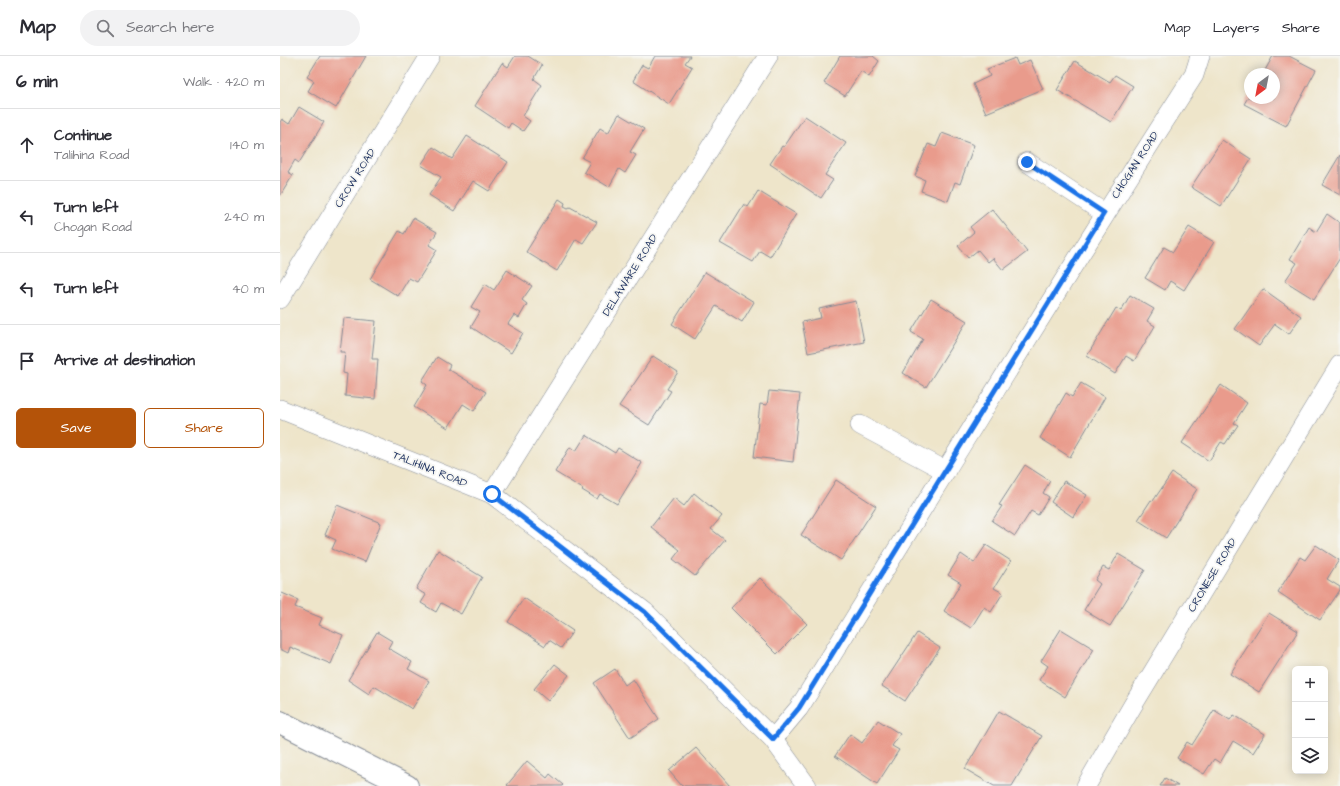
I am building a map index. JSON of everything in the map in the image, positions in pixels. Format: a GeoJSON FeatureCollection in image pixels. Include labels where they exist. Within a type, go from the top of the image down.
{"type":"FeatureCollection","features":[{"type":"Feature","properties":{"kind":"street","name":"CROW ROAD"},"geometry":{"type":"LineString","coordinates":[[280,299],[430,56]]}},
{"type":"Feature","properties":{"kind":"street","name":"DELAWARE ROAD"},"geometry":{"type":"LineString","coordinates":[[492,494],[768,56]]}},
{"type":"Feature","properties":{"kind":"street","name":"CHOGAN ROAD"},"geometry":{"type":"LineString","coordinates":[[773,739],[799,708],[1104,213],[1194,75],[1200,56]]}},
{"type":"Feature","properties":{"kind":"street"},"geometry":{"type":"LineString","coordinates":[[1027,162],[1104,213]]}},
{"type":"Feature","properties":{"kind":"street","name":"CRONESE ROAD"},"geometry":{"type":"LineString","coordinates":[[1086,786],[1133,705],[1340,364]]}},
{"type":"Feature","properties":{"kind":"street","name":"TALIHINA ROAD"},"geometry":{"type":"LineString","coordinates":[[280,409],[492,494],[645,612],[773,739],[807,786]]}},
{"type":"Feature","properties":{"kind":"street"},"geometry":{"type":"LineString","coordinates":[[860,425],[946,471]]}},
{"type":"Feature","properties":{"kind":"street"},"geometry":{"type":"LineString","coordinates":[[280,722],[407,786]]}},
{"type":"Feature","properties":{"kind":"building"},"geometry":{"type":"Polygon","coordinates":[[[320,56],[366,56],[336,108],[308,91],[314,81],[307,77],[320,56]]]}},
{"type":"Feature","properties":{"kind":"building"},"geometry":{"type":"Polygon","coordinates":[[[515,56],[528,56],[542,65],[534,79],[542,85],[523,116],[530,121],[523,131],[511,123],[508,128],[475,106],[502,63],[508,67],[515,56]]]}},
{"type":"Feature","properties":{"kind":"building"},"geometry":{"type":"Polygon","coordinates":[[[655,56],[690,56],[685,63],[692,67],[669,104],[633,81],[642,65],[648,68],[655,56]]]}},
{"type":"Feature","properties":{"kind":"building"},"geometry":{"type":"Polygon","coordinates":[[[840,56],[873,56],[879,61],[869,77],[861,71],[845,96],[824,83],[840,56]]]}},
{"type":"Feature","properties":{"kind":"building"},"geometry":{"type":"Polygon","coordinates":[[[1273,56],[1289,56],[1316,70],[1286,126],[1244,104],[1280,104],[1280,68],[1266,68],[1273,56]]]}},
{"type":"Feature","properties":{"kind":"building"},"geometry":{"type":"Polygon","coordinates":[[[1015,58],[1018,65],[1030,60],[1043,89],[986,113],[973,84],[990,76],[987,69],[1015,58]]]}},
{"type":"Feature","properties":{"kind":"building"},"geometry":{"type":"Polygon","coordinates":[[[1075,61],[1110,82],[1115,75],[1133,86],[1111,122],[1057,90],[1075,61]]]}},
{"type":"Feature","properties":{"kind":"building"},"geometry":{"type":"Polygon","coordinates":[[[299,107],[324,122],[299,163],[295,160],[288,172],[293,175],[280,196],[280,122],[282,119],[289,124],[299,107]]]}},
{"type":"Feature","properties":{"kind":"building"},"geometry":{"type":"Polygon","coordinates":[[[619,114],[644,129],[630,152],[636,155],[625,173],[619,169],[609,187],[584,172],[590,162],[582,158],[600,128],[608,133],[619,114]]]}},
{"type":"Feature","properties":{"kind":"building"},"geometry":{"type":"Polygon","coordinates":[[[805,116],[846,143],[825,175],[833,180],[821,198],[770,164],[782,146],[784,147],[805,116]]]}},
{"type":"Feature","properties":{"kind":"building"},"geometry":{"type":"Polygon","coordinates":[[[942,133],[974,145],[960,184],[955,182],[948,201],[921,191],[925,180],[915,176],[928,144],[936,147],[942,133]]]}},
{"type":"Feature","properties":{"kind":"building"},"geometry":{"type":"Polygon","coordinates":[[[467,136],[508,162],[489,191],[473,181],[454,211],[429,195],[441,177],[421,165],[433,147],[452,159],[467,136]]]}},
{"type":"Feature","properties":{"kind":"building"},"geometry":{"type":"Polygon","coordinates":[[[1222,140],[1251,159],[1221,206],[1191,187],[1222,140]]]}},
{"type":"Feature","properties":{"kind":"building"},"geometry":{"type":"Polygon","coordinates":[[[1340,155],[1340,195],[1322,185],[1340,155]]]}},
{"type":"Feature","properties":{"kind":"building"},"geometry":{"type":"Polygon","coordinates":[[[758,191],[796,214],[770,257],[760,251],[753,262],[720,243],[744,204],[748,207],[758,191]]]}},
{"type":"Feature","properties":{"kind":"building"},"geometry":{"type":"Polygon","coordinates":[[[559,199],[565,203],[564,206],[568,208],[570,207],[597,222],[583,243],[576,239],[557,271],[526,252],[559,199]]]}},
{"type":"Feature","properties":{"kind":"building"},"geometry":{"type":"Polygon","coordinates":[[[992,209],[1027,252],[1003,270],[993,258],[988,262],[978,250],[968,258],[958,246],[974,232],[970,227],[992,209]]]}},
{"type":"Feature","properties":{"kind":"building"},"geometry":{"type":"Polygon","coordinates":[[[1327,214],[1340,223],[1340,258],[1314,299],[1285,281],[1297,263],[1290,259],[1309,227],[1316,232],[1327,214]]]}},
{"type":"Feature","properties":{"kind":"building"},"geometry":{"type":"Polygon","coordinates":[[[413,218],[437,232],[429,245],[437,250],[417,282],[409,278],[398,296],[370,279],[399,231],[404,234],[413,218]]]}},
{"type":"Feature","properties":{"kind":"building"},"geometry":{"type":"Polygon","coordinates":[[[1189,227],[1214,242],[1184,290],[1170,281],[1165,290],[1145,278],[1164,247],[1173,252],[1189,227]]]}},
{"type":"Feature","properties":{"kind":"building"},"geometry":{"type":"Polygon","coordinates":[[[507,270],[532,286],[522,300],[527,304],[519,318],[514,315],[508,324],[523,333],[511,353],[471,327],[480,312],[471,307],[485,284],[494,290],[507,270]]]}},
{"type":"Feature","properties":{"kind":"building"},"geometry":{"type":"Polygon","coordinates":[[[705,272],[754,302],[742,322],[716,306],[695,339],[672,324],[705,272]]]}},
{"type":"Feature","properties":{"kind":"building"},"geometry":{"type":"Polygon","coordinates":[[[1263,289],[1301,316],[1289,334],[1275,324],[1259,346],[1235,329],[1263,289]]]}},
{"type":"Feature","properties":{"kind":"building"},"geometry":{"type":"Polygon","coordinates":[[[1130,295],[1154,309],[1147,321],[1155,326],[1134,361],[1126,356],[1115,374],[1087,356],[1116,308],[1121,311],[1130,295]]]}},
{"type":"Feature","properties":{"kind":"building"},"geometry":{"type":"Polygon","coordinates":[[[931,299],[967,321],[926,387],[903,373],[923,339],[911,332],[931,299]]]}},
{"type":"Feature","properties":{"kind":"building"},"geometry":{"type":"Polygon","coordinates":[[[856,301],[864,342],[808,353],[802,322],[821,318],[819,309],[856,301]]]}},
{"type":"Feature","properties":{"kind":"building"},"geometry":{"type":"Polygon","coordinates":[[[344,318],[376,321],[372,359],[378,359],[375,399],[345,396],[347,374],[343,373],[345,352],[340,352],[344,318]]]}},
{"type":"Feature","properties":{"kind":"building"},"geometry":{"type":"Polygon","coordinates":[[[653,356],[678,372],[667,389],[671,391],[649,425],[619,406],[653,356]]]}},
{"type":"Feature","properties":{"kind":"building"},"geometry":{"type":"Polygon","coordinates":[[[437,357],[450,365],[448,369],[486,392],[474,411],[463,404],[448,428],[414,407],[427,385],[422,381],[437,357]]]}},
{"type":"Feature","properties":{"kind":"building"},"geometry":{"type":"Polygon","coordinates":[[[1081,383],[1105,397],[1070,457],[1040,438],[1066,393],[1072,397],[1081,383]]]}},
{"type":"Feature","properties":{"kind":"building"},"geometry":{"type":"Polygon","coordinates":[[[1221,385],[1247,403],[1234,423],[1238,425],[1225,444],[1221,442],[1209,461],[1182,443],[1221,385]]]}},
{"type":"Feature","properties":{"kind":"building"},"geometry":{"type":"Polygon","coordinates":[[[769,391],[800,394],[793,462],[754,457],[760,404],[767,405],[769,391]]]}},
{"type":"Feature","properties":{"kind":"building"},"geometry":{"type":"Polygon","coordinates":[[[586,435],[615,453],[618,448],[642,463],[617,504],[600,494],[597,499],[555,472],[570,447],[576,451],[586,435]]]}},
{"type":"Feature","properties":{"kind":"building"},"geometry":{"type":"Polygon","coordinates":[[[1025,465],[1050,481],[1043,493],[1049,497],[1038,515],[1031,511],[1015,536],[992,521],[1002,506],[999,505],[1025,465]]]}},
{"type":"Feature","properties":{"kind":"building"},"geometry":{"type":"Polygon","coordinates":[[[1172,473],[1197,489],[1166,538],[1138,520],[1172,473]]]}},
{"type":"Feature","properties":{"kind":"building"},"geometry":{"type":"Polygon","coordinates":[[[836,480],[876,506],[841,560],[801,535],[836,480]]]}},
{"type":"Feature","properties":{"kind":"building"},"geometry":{"type":"Polygon","coordinates":[[[1064,481],[1087,495],[1073,517],[1051,502],[1064,481]]]}},
{"type":"Feature","properties":{"kind":"building"},"geometry":{"type":"Polygon","coordinates":[[[694,493],[722,516],[711,529],[725,540],[695,576],[673,559],[680,550],[651,527],[674,498],[684,506],[694,493]]]}},
{"type":"Feature","properties":{"kind":"building"},"geometry":{"type":"Polygon","coordinates":[[[337,505],[381,523],[365,562],[332,549],[336,540],[325,535],[337,505]]]}},
{"type":"Feature","properties":{"kind":"building"},"geometry":{"type":"Polygon","coordinates":[[[986,545],[1011,561],[994,588],[1003,593],[991,612],[984,607],[971,628],[944,611],[961,583],[948,575],[961,554],[974,563],[986,545]]]}},
{"type":"Feature","properties":{"kind":"building"},"geometry":{"type":"Polygon","coordinates":[[[1316,545],[1339,560],[1327,579],[1340,587],[1340,590],[1320,620],[1278,592],[1300,557],[1305,560],[1316,545]]]}},
{"type":"Feature","properties":{"kind":"building"},"geometry":{"type":"Polygon","coordinates":[[[438,550],[482,577],[461,614],[441,603],[436,612],[421,603],[426,595],[416,589],[438,550]]]}},
{"type":"Feature","properties":{"kind":"building"},"geometry":{"type":"Polygon","coordinates":[[[1118,554],[1145,570],[1110,626],[1084,610],[1100,584],[1095,580],[1103,567],[1109,570],[1118,554]]]}},
{"type":"Feature","properties":{"kind":"building"},"geometry":{"type":"Polygon","coordinates":[[[760,578],[807,624],[777,654],[731,608],[760,578]]]}},
{"type":"Feature","properties":{"kind":"building"},"geometry":{"type":"Polygon","coordinates":[[[282,593],[298,600],[295,607],[322,618],[319,625],[343,635],[331,664],[290,647],[288,653],[280,649],[280,599],[282,593]]]}},
{"type":"Feature","properties":{"kind":"building"},"geometry":{"type":"Polygon","coordinates":[[[524,598],[573,631],[561,648],[549,640],[545,646],[508,622],[524,598]]]}},
{"type":"Feature","properties":{"kind":"building"},"geometry":{"type":"Polygon","coordinates":[[[1269,613],[1298,631],[1259,692],[1230,674],[1269,613]]]}},
{"type":"Feature","properties":{"kind":"building"},"geometry":{"type":"Polygon","coordinates":[[[1061,629],[1094,649],[1065,697],[1039,680],[1048,666],[1041,661],[1061,629]]]}},
{"type":"Feature","properties":{"kind":"building"},"geometry":{"type":"Polygon","coordinates":[[[377,632],[392,641],[388,648],[412,662],[408,669],[429,681],[412,709],[374,686],[369,694],[348,680],[377,632]]]}},
{"type":"Feature","properties":{"kind":"building"},"geometry":{"type":"Polygon","coordinates":[[[917,633],[940,648],[905,701],[882,686],[917,633]]]}},
{"type":"Feature","properties":{"kind":"building"},"geometry":{"type":"Polygon","coordinates":[[[555,664],[569,675],[548,701],[534,689],[555,664]]]}},
{"type":"Feature","properties":{"kind":"building"},"geometry":{"type":"Polygon","coordinates":[[[615,669],[625,685],[633,679],[659,719],[630,738],[594,683],[615,669]]]}},
{"type":"Feature","properties":{"kind":"building"},"geometry":{"type":"Polygon","coordinates":[[[1214,710],[1230,720],[1234,715],[1265,734],[1253,753],[1233,741],[1220,763],[1214,759],[1204,774],[1177,758],[1187,742],[1192,745],[1214,710]]]}},
{"type":"Feature","properties":{"kind":"building"},"geometry":{"type":"Polygon","coordinates":[[[999,711],[1042,736],[1012,786],[994,786],[965,769],[999,711]]]}},
{"type":"Feature","properties":{"kind":"building"},"geometry":{"type":"Polygon","coordinates":[[[878,720],[900,734],[892,746],[899,750],[877,784],[835,756],[850,734],[862,743],[878,720]]]}},
{"type":"Feature","properties":{"kind":"building"},"geometry":{"type":"Polygon","coordinates":[[[696,748],[730,786],[682,786],[669,771],[696,748]]]}},
{"type":"Feature","properties":{"kind":"building"},"geometry":{"type":"Polygon","coordinates":[[[527,761],[547,778],[550,774],[563,785],[508,786],[507,785],[527,761]]]}},
{"type":"Feature","properties":{"kind":"building"},"geometry":{"type":"Polygon","coordinates":[[[1165,778],[1178,786],[1160,786],[1165,778]]]}},
{"type":"Feature","properties":{"kind":"route"},"geometry":{"type":"LineString","coordinates":[[492,494],[645,612],[773,739],[799,708],[1104,213],[1027,162]]}}]}
